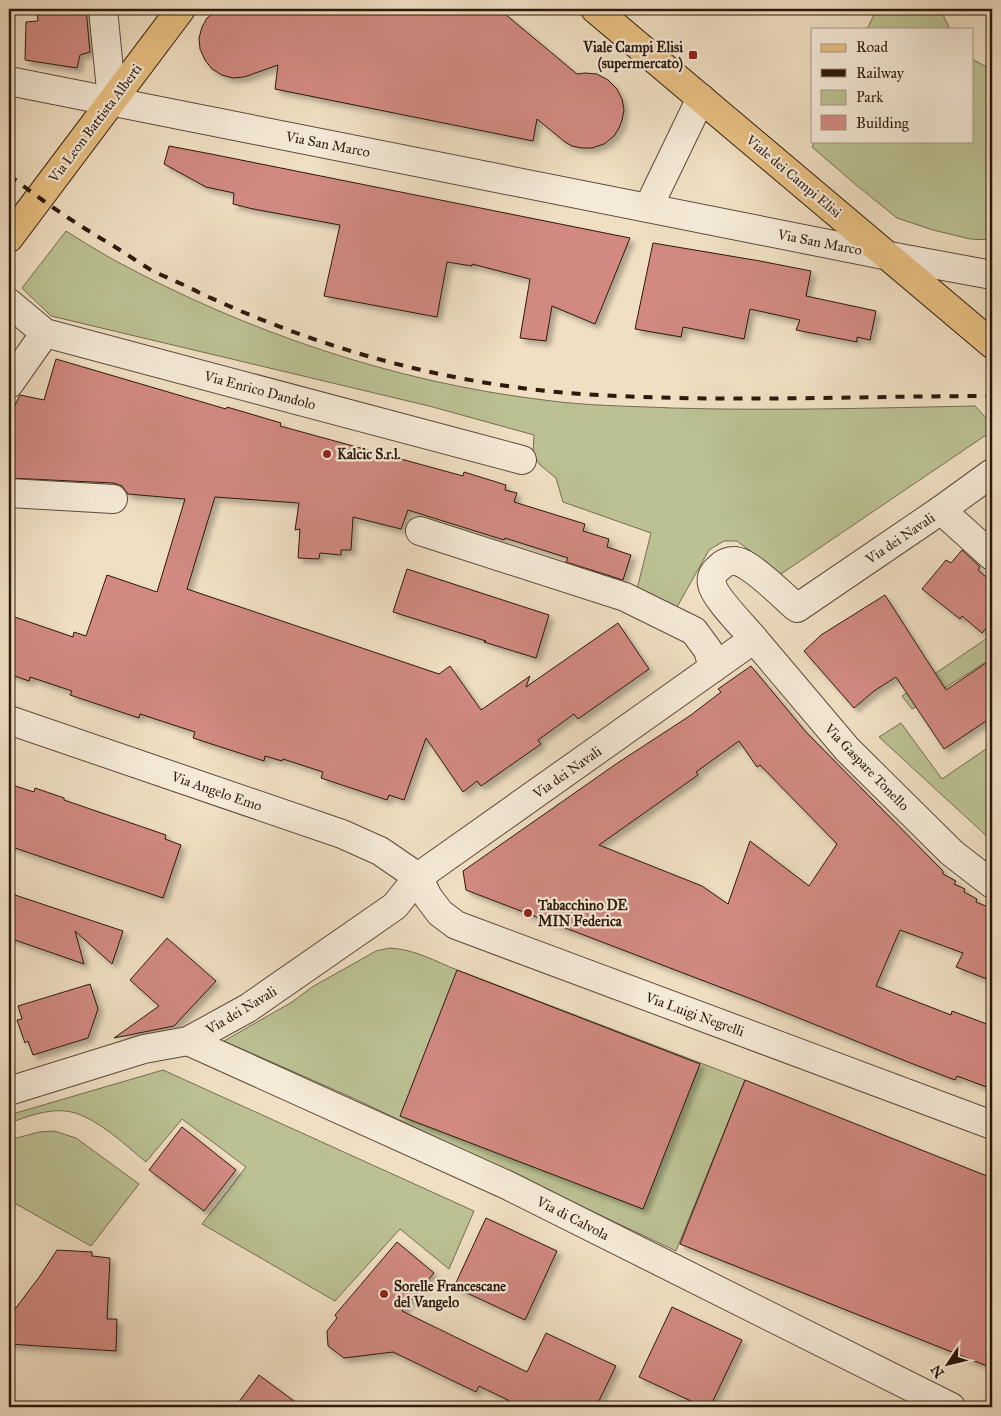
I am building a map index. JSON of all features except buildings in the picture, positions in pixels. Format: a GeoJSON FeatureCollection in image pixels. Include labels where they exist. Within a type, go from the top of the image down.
{"type":"FeatureCollection","features":[{"type":"Feature","properties":{"kind":"main road","name":"Via Leon Battista Alberti"},"geometry":{"type":"LineString","coordinates":[[9,238],[181,9]]}},
{"type":"Feature","properties":{"kind":"main road","name":"Viale dei Campi Elisi"},"geometry":{"type":"LineString","coordinates":[[595,9],[992,344]]}},
{"type":"Feature","properties":{"kind":"street"},"geometry":{"type":"LineString","coordinates":[[103,9],[112,100]]}},
{"type":"Feature","properties":{"kind":"street","name":"Via San Marco"},"geometry":{"type":"LineString","coordinates":[[9,81],[992,275]]}},
{"type":"Feature","properties":{"kind":"street"},"geometry":{"type":"LineString","coordinates":[[648,208],[700,98]]}},
{"type":"Feature","properties":{"kind":"street","name":"Via Enrico Dandolo"},"geometry":{"type":"LineString","coordinates":[[9,303],[45,333],[522,460]]}},
{"type":"Feature","properties":{"kind":"street"},"geometry":{"type":"LineString","coordinates":[[9,384],[45,333]]}},
{"type":"Feature","properties":{"kind":"street","name":"Via dei Navali"},"geometry":{"type":"LineString","coordinates":[[9,1091],[144,1049],[188,1041],[248,1008],[395,906],[418,877],[754,639],[718,596],[712,585],[714,572],[726,562],[733,560],[743,563],[754,570],[798,608],[992,473]]}},
{"type":"Feature","properties":{"kind":"street"},"geometry":{"type":"LineString","coordinates":[[9,493],[113,499]]}},
{"type":"Feature","properties":{"kind":"street"},"geometry":{"type":"LineString","coordinates":[[941,510],[992,556]]}},
{"type":"Feature","properties":{"kind":"street"},"geometry":{"type":"LineString","coordinates":[[420,531],[626,597],[694,631],[708,650],[713,668]]}},
{"type":"Feature","properties":{"kind":"street","name":"Via Gaspare Tonello"},"geometry":{"type":"LineString","coordinates":[[754,639],[847,749],[952,854],[992,884]]}},
{"type":"Feature","properties":{"kind":"street","name":"Via Angelo Emo"},"geometry":{"type":"LineString","coordinates":[[9,720],[342,834],[380,850],[418,877]]}},
{"type":"Feature","properties":{"kind":"street","name":"Via Luigi Negrelli"},"geometry":{"type":"LineString","coordinates":[[418,877],[428,897],[440,913],[456,925],[992,1125]]}},
{"type":"Feature","properties":{"kind":"street","name":"Via di Calvola"},"geometry":{"type":"LineString","coordinates":[[188,1041],[507,1185],[951,1407]]}},
{"type":"Feature","properties":{"kind":"green space"},"geometry":{"type":"Polygon","coordinates":[[[877,9],[940,9],[950,28],[868,28],[877,9]]]}},
{"type":"Feature","properties":{"kind":"green space"},"geometry":{"type":"Polygon","coordinates":[[[974,60],[992,70],[992,240],[970,239],[933,230],[897,218],[812,147],[814,142],[974,142],[974,60]]]}},
{"type":"Feature","properties":{"kind":"green space"},"geometry":{"type":"Polygon","coordinates":[[[66,231],[114,260],[216,310],[323,350],[377,367],[432,381],[544,400],[608,406],[824,409],[975,406],[992,424],[992,431],[781,574],[737,541],[724,541],[709,550],[677,607],[637,589],[651,533],[563,502],[556,478],[540,465],[533,454],[534,435],[429,406],[51,316],[22,288],[66,231]]]}},
{"type":"Feature","properties":{"kind":"green space"},"geometry":{"type":"Polygon","coordinates":[[[992,632],[992,658],[912,709],[902,696],[989,637],[992,632]]]}},
{"type":"Feature","properties":{"kind":"green space"},"geometry":{"type":"Polygon","coordinates":[[[901,723],[942,779],[992,745],[992,841],[879,737],[901,723]]]}},
{"type":"Feature","properties":{"kind":"green space"},"geometry":{"type":"Polygon","coordinates":[[[389,948],[424,956],[745,1080],[676,1251],[353,1098],[224,1041],[292,1002],[312,987],[376,951],[389,948]]]}},
{"type":"Feature","properties":{"kind":"green space"},"geometry":{"type":"Polygon","coordinates":[[[163,1070],[474,1211],[449,1269],[400,1229],[335,1301],[202,1224],[246,1167],[182,1119],[146,1162],[108,1131],[86,1117],[75,1113],[51,1111],[9,1123],[9,1115],[163,1070]]]}},
{"type":"Feature","properties":{"kind":"green space"},"geometry":{"type":"Polygon","coordinates":[[[54,1131],[76,1138],[139,1184],[91,1246],[9,1200],[9,1140],[39,1132],[54,1131]]]}},
{"type":"Feature","properties":{"kind":"railway"},"geometry":{"type":"LineString","coordinates":[[9,175],[59,212],[151,270],[198,292],[290,331],[338,347],[434,373],[532,389],[633,397],[736,399],[992,396]]}},
{"type":"Feature","properties":{"kind":"place","name":"Viale Campi Elisi (supermercato)"},"geometry":{"type":"Point","coordinates":[693,55]}},
{"type":"Feature","properties":{"kind":"place","name":"Kalcic S.r.l."},"geometry":{"type":"Point","coordinates":[327,454]}},
{"type":"Feature","properties":{"kind":"place","name":"Tabacchino DE MIN Federica"},"geometry":{"type":"Point","coordinates":[528,913]}},
{"type":"Feature","properties":{"kind":"place","name":"Sorelle Francescane del Vangelo"},"geometry":{"type":"Point","coordinates":[384,1294]}}]}
